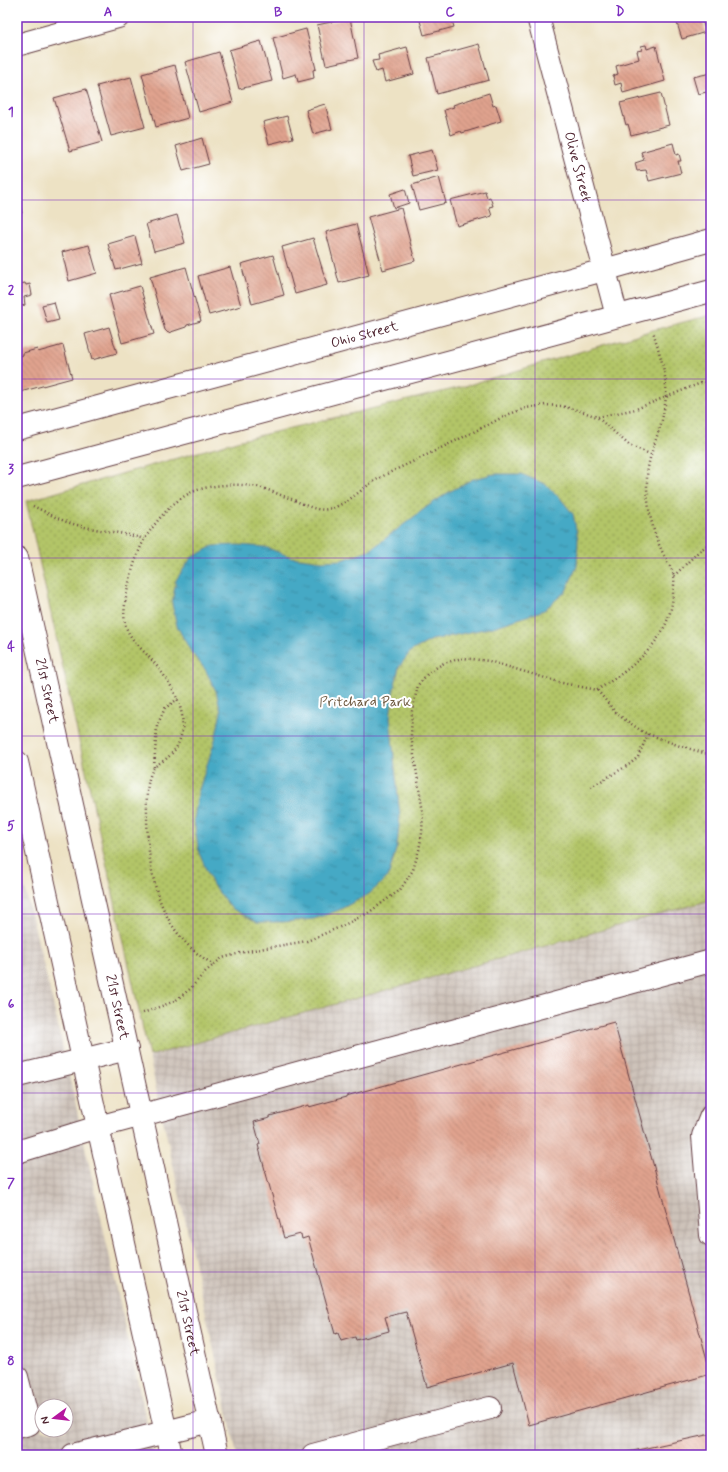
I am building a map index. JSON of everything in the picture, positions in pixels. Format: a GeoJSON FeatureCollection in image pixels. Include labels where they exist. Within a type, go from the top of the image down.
{"type":"FeatureCollection","features":[{"type":"Feature","properties":{"kind":"street"},"geometry":{"type":"LineString","coordinates":[[17,45],[118,17]]}},
{"type":"Feature","properties":{"kind":"street","name":"Olive Street"},"geometry":{"type":"LineString","coordinates":[[538,17],[617,316]]}},
{"type":"Feature","properties":{"kind":"street","name":"Ohio Street"},"geometry":{"type":"LineString","coordinates":[[17,429],[711,240]]}},
{"type":"Feature","properties":{"kind":"street"},"geometry":{"type":"LineString","coordinates":[[17,478],[711,290]]}},
{"type":"Feature","properties":{"kind":"street","name":"21st Street"},"geometry":{"type":"LineString","coordinates":[[17,558],[217,1455]]}},
{"type":"Feature","properties":{"kind":"street"},"geometry":{"type":"LineString","coordinates":[[17,762],[171,1455]]}},
{"type":"Feature","properties":{"kind":"street"},"geometry":{"type":"LineString","coordinates":[[17,1152],[98,1127],[711,961]]}},
{"type":"Feature","properties":{"kind":"street"},"geometry":{"type":"LineString","coordinates":[[17,1076],[127,1049]]}},
{"type":"Feature","properties":{"kind":"street"},"geometry":{"type":"LineString","coordinates":[[711,1116],[703,1136],[711,1235]]}},
{"type":"Feature","properties":{"kind":"street"},"geometry":{"type":"LineString","coordinates":[[17,1377],[29,1424],[17,1427]]}},
{"type":"Feature","properties":{"kind":"street"},"geometry":{"type":"LineString","coordinates":[[312,1455],[490,1408]]}},
{"type":"Feature","properties":{"kind":"street"},"geometry":{"type":"LineString","coordinates":[[73,1455],[210,1421]]}},
{"type":"Feature","properties":{"kind":"path"},"geometry":{"type":"LineString","coordinates":[[597,690],[631,667],[647,654],[667,623],[672,601],[674,576],[660,548],[648,506],[647,483],[650,454],[662,418],[666,388],[653,330]]}},
{"type":"Feature","properties":{"kind":"path"},"geometry":{"type":"LineString","coordinates":[[598,417],[636,408],[711,379]]}},
{"type":"Feature","properties":{"kind":"path"},"geometry":{"type":"LineString","coordinates":[[154,768],[168,758],[177,746],[182,731],[182,713],[178,699],[166,677],[130,634],[125,624],[124,609],[134,567],[144,539],[173,505],[190,493],[210,487],[232,485],[253,486],[316,509],[328,509],[352,498],[363,488],[377,479],[506,416],[526,408],[545,406],[562,406],[598,417],[629,445],[650,454]]}},
{"type":"Feature","properties":{"kind":"path"},"geometry":{"type":"LineString","coordinates":[[33,506],[67,522],[98,530],[130,534],[144,539]]}},
{"type":"Feature","properties":{"kind":"path"},"geometry":{"type":"LineString","coordinates":[[674,576],[696,554],[711,542]]}},
{"type":"Feature","properties":{"kind":"path"},"geometry":{"type":"LineString","coordinates":[[140,1014],[155,1010],[175,1001],[190,989],[205,972],[222,958],[248,950],[307,940],[340,927],[368,913],[400,890],[413,870],[420,850],[422,833],[422,813],[411,736],[412,711],[418,685],[428,672],[444,663],[464,658],[490,661],[562,684],[597,690],[617,714],[643,732],[680,746],[711,755]]}},
{"type":"Feature","properties":{"kind":"path"},"geometry":{"type":"LineString","coordinates":[[178,699],[165,708],[157,726],[154,768],[146,788],[147,843],[157,894],[164,911],[175,931],[193,950],[214,965]]}},
{"type":"Feature","properties":{"kind":"path"},"geometry":{"type":"LineString","coordinates":[[592,787],[630,764],[638,756],[648,734]]}},
{"type":"Feature","properties":{"kind":"shaded area"},"geometry":{"type":"Polygon","coordinates":[[[17,857],[52,999],[154,1455],[17,1455],[17,857]]]}},
{"type":"Feature","properties":{"kind":"shaded area"},"geometry":{"type":"Polygon","coordinates":[[[711,900],[711,1455],[237,1455],[149,1056],[711,900]]]}},
{"type":"Feature","properties":{"kind":"green space","name":"Pritchard Park"},"geometry":{"type":"Polygon","coordinates":[[[711,315],[711,900],[149,1056],[26,501],[237,441],[462,387],[653,330],[711,315]]]}},
{"type":"Feature","properties":{"kind":"water"},"geometry":{"type":"Polygon","coordinates":[[[494,474],[521,474],[545,484],[560,498],[573,514],[578,539],[577,566],[566,591],[544,610],[493,627],[432,640],[411,651],[399,667],[393,693],[390,718],[400,816],[397,846],[388,877],[369,894],[339,910],[314,919],[283,922],[257,922],[231,908],[213,885],[199,853],[194,820],[198,793],[215,740],[221,712],[216,691],[205,669],[191,652],[177,626],[172,604],[176,580],[191,558],[213,546],[238,545],[265,547],[291,557],[322,561],[342,560],[369,551],[449,492],[473,479],[494,474]]]}},
{"type":"Feature","properties":{"kind":"building"},"geometry":{"type":"Polygon","coordinates":[[[419,17],[451,17],[454,27],[424,35],[419,17]]]}},
{"type":"Feature","properties":{"kind":"building"},"geometry":{"type":"Polygon","coordinates":[[[675,17],[701,17],[706,32],[682,39],[675,17]]]}},
{"type":"Feature","properties":{"kind":"building"},"geometry":{"type":"Polygon","coordinates":[[[350,18],[358,58],[326,65],[317,25],[350,18]]]}},
{"type":"Feature","properties":{"kind":"building"},"geometry":{"type":"Polygon","coordinates":[[[306,29],[316,69],[313,70],[314,78],[298,82],[296,74],[283,78],[273,38],[306,29]]]}},
{"type":"Feature","properties":{"kind":"building"},"geometry":{"type":"Polygon","coordinates":[[[261,41],[272,81],[239,89],[229,50],[261,41]]]}},
{"type":"Feature","properties":{"kind":"building"},"geometry":{"type":"Polygon","coordinates":[[[479,44],[489,80],[437,94],[428,58],[479,44]]]}},
{"type":"Feature","properties":{"kind":"building"},"geometry":{"type":"Polygon","coordinates":[[[646,45],[647,49],[656,46],[665,81],[623,93],[621,83],[615,85],[613,76],[618,74],[616,66],[639,59],[637,51],[642,50],[641,46],[646,45]]]}},
{"type":"Feature","properties":{"kind":"building"},"geometry":{"type":"Polygon","coordinates":[[[407,47],[414,74],[385,82],[382,70],[376,72],[372,61],[379,60],[378,55],[407,47]]]}},
{"type":"Feature","properties":{"kind":"building"},"geometry":{"type":"Polygon","coordinates":[[[219,52],[233,102],[199,112],[185,62],[219,52]]]}},
{"type":"Feature","properties":{"kind":"building"},"geometry":{"type":"Polygon","coordinates":[[[175,65],[188,118],[156,127],[142,74],[175,65]]]}},
{"type":"Feature","properties":{"kind":"building"},"geometry":{"type":"Polygon","coordinates":[[[711,73],[711,91],[698,94],[693,77],[711,73]]]}},
{"type":"Feature","properties":{"kind":"building"},"geometry":{"type":"Polygon","coordinates":[[[131,77],[145,127],[111,136],[97,86],[131,77]]]}},
{"type":"Feature","properties":{"kind":"building"},"geometry":{"type":"Polygon","coordinates":[[[86,89],[102,142],[70,151],[54,98],[86,89]]]}},
{"type":"Feature","properties":{"kind":"building"},"geometry":{"type":"Polygon","coordinates":[[[489,93],[493,106],[496,105],[501,121],[451,135],[444,110],[454,107],[453,105],[489,93]]]}},
{"type":"Feature","properties":{"kind":"building"},"geometry":{"type":"Polygon","coordinates":[[[661,93],[669,125],[631,135],[628,124],[626,125],[620,103],[661,93]]]}},
{"type":"Feature","properties":{"kind":"building"},"geometry":{"type":"Polygon","coordinates":[[[325,104],[332,129],[313,134],[306,110],[325,104]]]}},
{"type":"Feature","properties":{"kind":"building"},"geometry":{"type":"Polygon","coordinates":[[[287,116],[293,138],[269,144],[263,122],[287,116]]]}},
{"type":"Feature","properties":{"kind":"building"},"geometry":{"type":"Polygon","coordinates":[[[202,138],[209,164],[183,171],[176,146],[202,138]]]}},
{"type":"Feature","properties":{"kind":"building"},"geometry":{"type":"Polygon","coordinates":[[[673,143],[676,155],[679,154],[681,161],[678,161],[681,173],[649,181],[646,170],[637,171],[635,163],[644,160],[641,152],[673,143]]]}},
{"type":"Feature","properties":{"kind":"building"},"geometry":{"type":"Polygon","coordinates":[[[432,150],[438,170],[413,176],[408,156],[432,150]]]}},
{"type":"Feature","properties":{"kind":"building"},"geometry":{"type":"Polygon","coordinates":[[[439,177],[446,203],[419,210],[412,185],[439,177]]]}},
{"type":"Feature","properties":{"kind":"building"},"geometry":{"type":"Polygon","coordinates":[[[405,189],[409,203],[394,208],[390,194],[405,189]]]}},
{"type":"Feature","properties":{"kind":"building"},"geometry":{"type":"Polygon","coordinates":[[[485,191],[487,198],[490,197],[493,206],[489,207],[492,216],[457,226],[450,200],[485,191]]]}},
{"type":"Feature","properties":{"kind":"building"},"geometry":{"type":"Polygon","coordinates":[[[17,195],[22,213],[17,214],[17,195]]]}},
{"type":"Feature","properties":{"kind":"building"},"geometry":{"type":"Polygon","coordinates":[[[401,208],[415,261],[383,270],[368,217],[401,208]]]}},
{"type":"Feature","properties":{"kind":"building"},"geometry":{"type":"Polygon","coordinates":[[[177,215],[185,243],[154,251],[146,224],[177,215]]]}},
{"type":"Feature","properties":{"kind":"building"},"geometry":{"type":"Polygon","coordinates":[[[356,224],[369,275],[339,283],[326,232],[356,224]]]}},
{"type":"Feature","properties":{"kind":"building"},"geometry":{"type":"Polygon","coordinates":[[[135,236],[142,263],[116,270],[108,244],[135,236]]]}},
{"type":"Feature","properties":{"kind":"building"},"geometry":{"type":"Polygon","coordinates":[[[17,237],[21,251],[17,252],[17,237]]]}},
{"type":"Feature","properties":{"kind":"building"},"geometry":{"type":"Polygon","coordinates":[[[313,238],[327,285],[295,294],[282,247],[313,238]]]}},
{"type":"Feature","properties":{"kind":"building"},"geometry":{"type":"Polygon","coordinates":[[[89,245],[97,273],[69,281],[62,252],[89,245]]]}},
{"type":"Feature","properties":{"kind":"building"},"geometry":{"type":"Polygon","coordinates":[[[273,255],[284,295],[252,304],[241,264],[273,255]]]}},
{"type":"Feature","properties":{"kind":"building"},"geometry":{"type":"Polygon","coordinates":[[[186,267],[201,321],[168,333],[165,330],[150,277],[186,267]]]}},
{"type":"Feature","properties":{"kind":"building"},"geometry":{"type":"Polygon","coordinates":[[[230,267],[241,306],[209,315],[198,276],[230,267]]]}},
{"type":"Feature","properties":{"kind":"building"},"geometry":{"type":"Polygon","coordinates":[[[17,280],[19,280],[20,284],[30,284],[32,295],[24,297],[25,305],[17,307],[17,280]]]}},
{"type":"Feature","properties":{"kind":"building"},"geometry":{"type":"Polygon","coordinates":[[[140,286],[154,334],[122,343],[109,295],[140,286]]]}},
{"type":"Feature","properties":{"kind":"building"},"geometry":{"type":"Polygon","coordinates":[[[54,302],[59,320],[47,323],[42,305],[54,302]]]}},
{"type":"Feature","properties":{"kind":"building"},"geometry":{"type":"Polygon","coordinates":[[[109,327],[117,353],[92,360],[85,334],[109,327]]]}},
{"type":"Feature","properties":{"kind":"building"},"geometry":{"type":"Polygon","coordinates":[[[63,345],[72,378],[20,392],[17,382],[17,357],[23,355],[23,353],[37,349],[38,352],[63,345]]]}},
{"type":"Feature","properties":{"kind":"building"},"geometry":{"type":"Polygon","coordinates":[[[614,1022],[711,1374],[529,1425],[513,1363],[427,1387],[406,1312],[385,1317],[389,1331],[356,1340],[355,1337],[341,1341],[338,1333],[335,1334],[308,1237],[302,1239],[301,1234],[284,1238],[258,1145],[260,1144],[254,1122],[309,1105],[309,1107],[614,1022]]]}},
{"type":"Feature","properties":{"kind":"building"},"geometry":{"type":"Polygon","coordinates":[[[711,1434],[711,1455],[619,1455],[619,1454],[711,1434]]]}}]}
